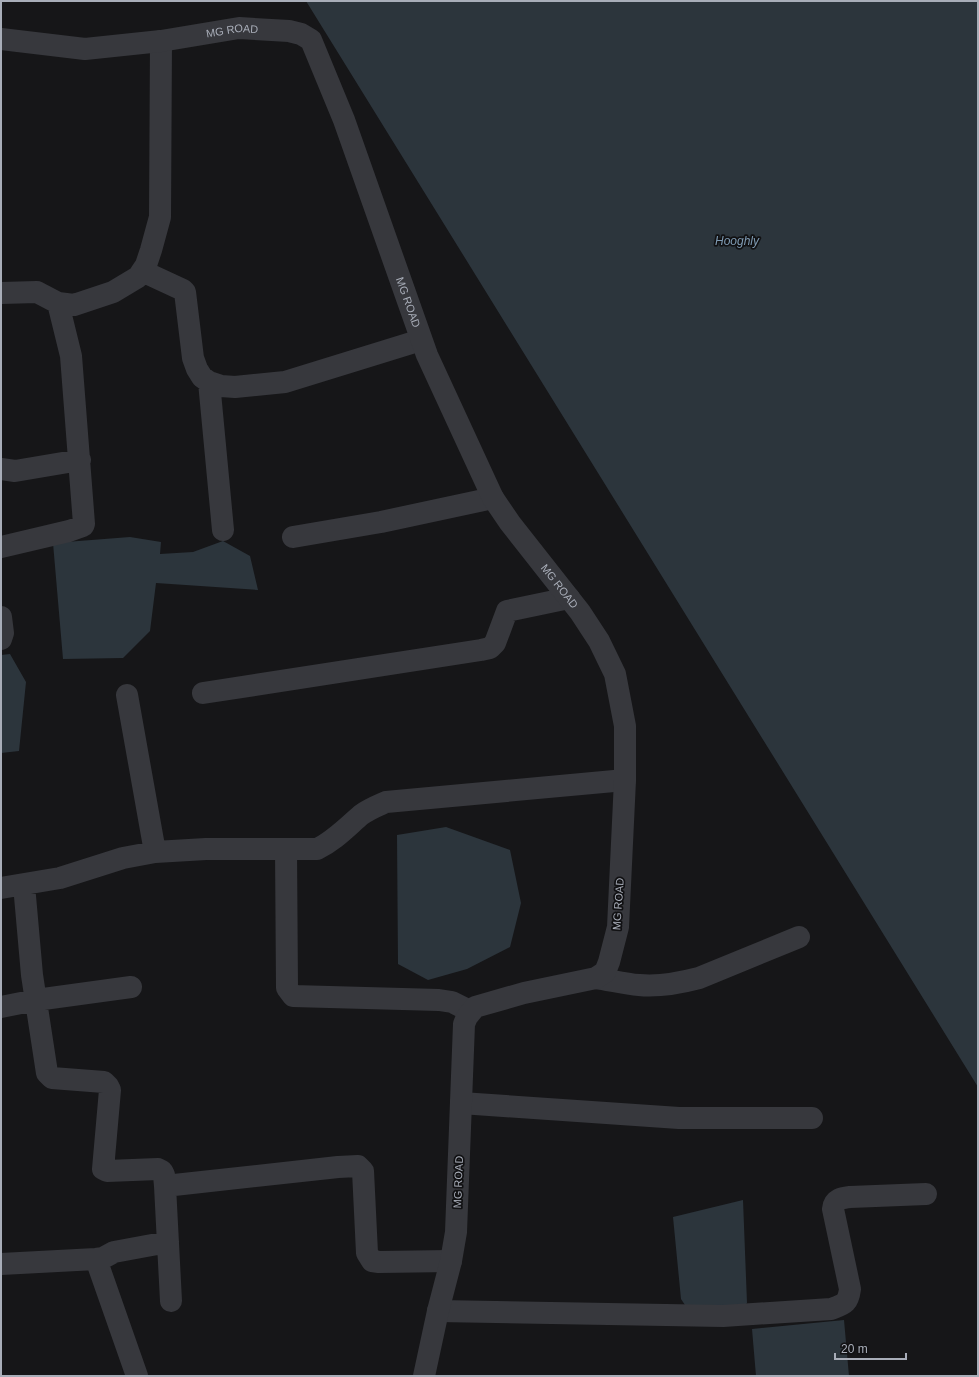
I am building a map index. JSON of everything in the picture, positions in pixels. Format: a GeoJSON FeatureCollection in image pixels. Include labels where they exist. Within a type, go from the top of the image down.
{"type":"FeatureCollection","features":[{"type":"Feature","properties":{"kind":"street","name":"MG ROAD"},"geometry":{"type":"LineString","coordinates":[[1,39],[85,50],[161,41],[239,28],[289,31],[301,34],[311,40],[344,120],[427,356],[493,498],[510,523],[580,612],[599,641],[615,674],[625,726],[625,780],[618,927],[605,972],[596,978]]}},
{"type":"Feature","properties":{"kind":"street"},"geometry":{"type":"LineString","coordinates":[[1,293],[36,292],[58,303],[67,305],[80,304],[112,292],[138,277],[146,265],[160,217],[161,41]]}},
{"type":"Feature","properties":{"kind":"street"},"geometry":{"type":"LineString","coordinates":[[142,271],[185,292],[193,358],[197,369],[202,377],[209,382],[221,386],[235,387],[285,382],[421,340]]}},
{"type":"Feature","properties":{"kind":"street"},"geometry":{"type":"LineString","coordinates":[[1,547],[69,531],[83,526],[85,520],[71,356],[58,303]]}},
{"type":"Feature","properties":{"kind":"street"},"geometry":{"type":"LineString","coordinates":[[209,382],[223,530]]}},
{"type":"Feature","properties":{"kind":"street"},"geometry":{"type":"LineString","coordinates":[[1,469],[15,471],[80,460]]}},
{"type":"Feature","properties":{"kind":"street"},"geometry":{"type":"LineString","coordinates":[[293,537],[381,522],[493,498]]}},
{"type":"Feature","properties":{"kind":"street"},"geometry":{"type":"LineString","coordinates":[[203,693],[490,648],[494,643],[507,611],[569,598]]}},
{"type":"Feature","properties":{"kind":"street"},"geometry":{"type":"LineString","coordinates":[[1,618],[3,633],[1,639]]}},
{"type":"Feature","properties":{"kind":"street"},"geometry":{"type":"LineString","coordinates":[[127,695],[155,852]]}},
{"type":"Feature","properties":{"kind":"street"},"geometry":{"type":"LineString","coordinates":[[1,888],[60,878],[124,858],[155,852],[206,849],[313,850],[327,844],[362,814],[386,802],[625,780]]}},
{"type":"Feature","properties":{"kind":"street"},"geometry":{"type":"LineString","coordinates":[[286,849],[287,988],[293,996],[439,1000],[452,1002],[470,1011],[475,1007],[524,993],[596,978],[639,985],[662,985],[688,981],[699,978],[799,937]]}},
{"type":"Feature","properties":{"kind":"street"},"geometry":{"type":"LineString","coordinates":[[24,885],[36,1000],[48,1075],[52,1078],[104,1082],[108,1086],[110,1090],[103,1169],[107,1171],[160,1170],[164,1175],[171,1302]]}},
{"type":"Feature","properties":{"kind":"street"},"geometry":{"type":"LineString","coordinates":[[1,1007],[36,1000],[131,987]]}},
{"type":"Feature","properties":{"kind":"street","name":"MG ROAD"},"geometry":{"type":"LineString","coordinates":[[424,1376],[438,1311],[452,1261],[456,1232],[464,1024],[470,1011]]}},
{"type":"Feature","properties":{"kind":"street"},"geometry":{"type":"LineString","coordinates":[[461,1103],[679,1118],[812,1118]]}},
{"type":"Feature","properties":{"kind":"street"},"geometry":{"type":"LineString","coordinates":[[165,1186],[338,1166],[358,1166],[363,1171],[367,1252],[369,1258],[372,1261],[379,1262],[452,1261]]}},
{"type":"Feature","properties":{"kind":"street"},"geometry":{"type":"LineString","coordinates":[[438,1311],[731,1316],[831,1309],[845,1304],[849,1298],[850,1289],[833,1209],[835,1202],[838,1199],[850,1197],[926,1194]]}},
{"type":"Feature","properties":{"kind":"street"},"geometry":{"type":"LineString","coordinates":[[1,1264],[96,1259],[103,1258],[114,1252],[168,1242]]}},
{"type":"Feature","properties":{"kind":"street"},"geometry":{"type":"LineString","coordinates":[[96,1259],[137,1376]]}},
{"type":"Feature","properties":{"kind":"water","name":"Hooghly"},"geometry":{"type":"Polygon","coordinates":[[[306,1],[978,1],[978,1087],[306,1]]]}},
{"type":"Feature","properties":{"kind":"water"},"geometry":{"type":"Polygon","coordinates":[[[130,537],[161,542],[160,554],[193,552],[223,541],[250,556],[258,590],[156,583],[150,631],[123,658],[63,659],[53,543],[130,537]]]}},
{"type":"Feature","properties":{"kind":"water"},"geometry":{"type":"Polygon","coordinates":[[[10,654],[26,682],[19,751],[1,753],[1,655],[10,654]]]}},
{"type":"Feature","properties":{"kind":"water"},"geometry":{"type":"Polygon","coordinates":[[[446,827],[510,850],[521,903],[510,947],[467,969],[428,980],[398,964],[397,835],[446,827]]]}},
{"type":"Feature","properties":{"kind":"water"},"geometry":{"type":"Polygon","coordinates":[[[743,1200],[747,1303],[737,1313],[691,1314],[681,1299],[673,1217],[743,1200]]]}},
{"type":"Feature","properties":{"kind":"water"},"geometry":{"type":"Polygon","coordinates":[[[844,1320],[849,1376],[756,1376],[752,1329],[844,1320]]]}}]}
